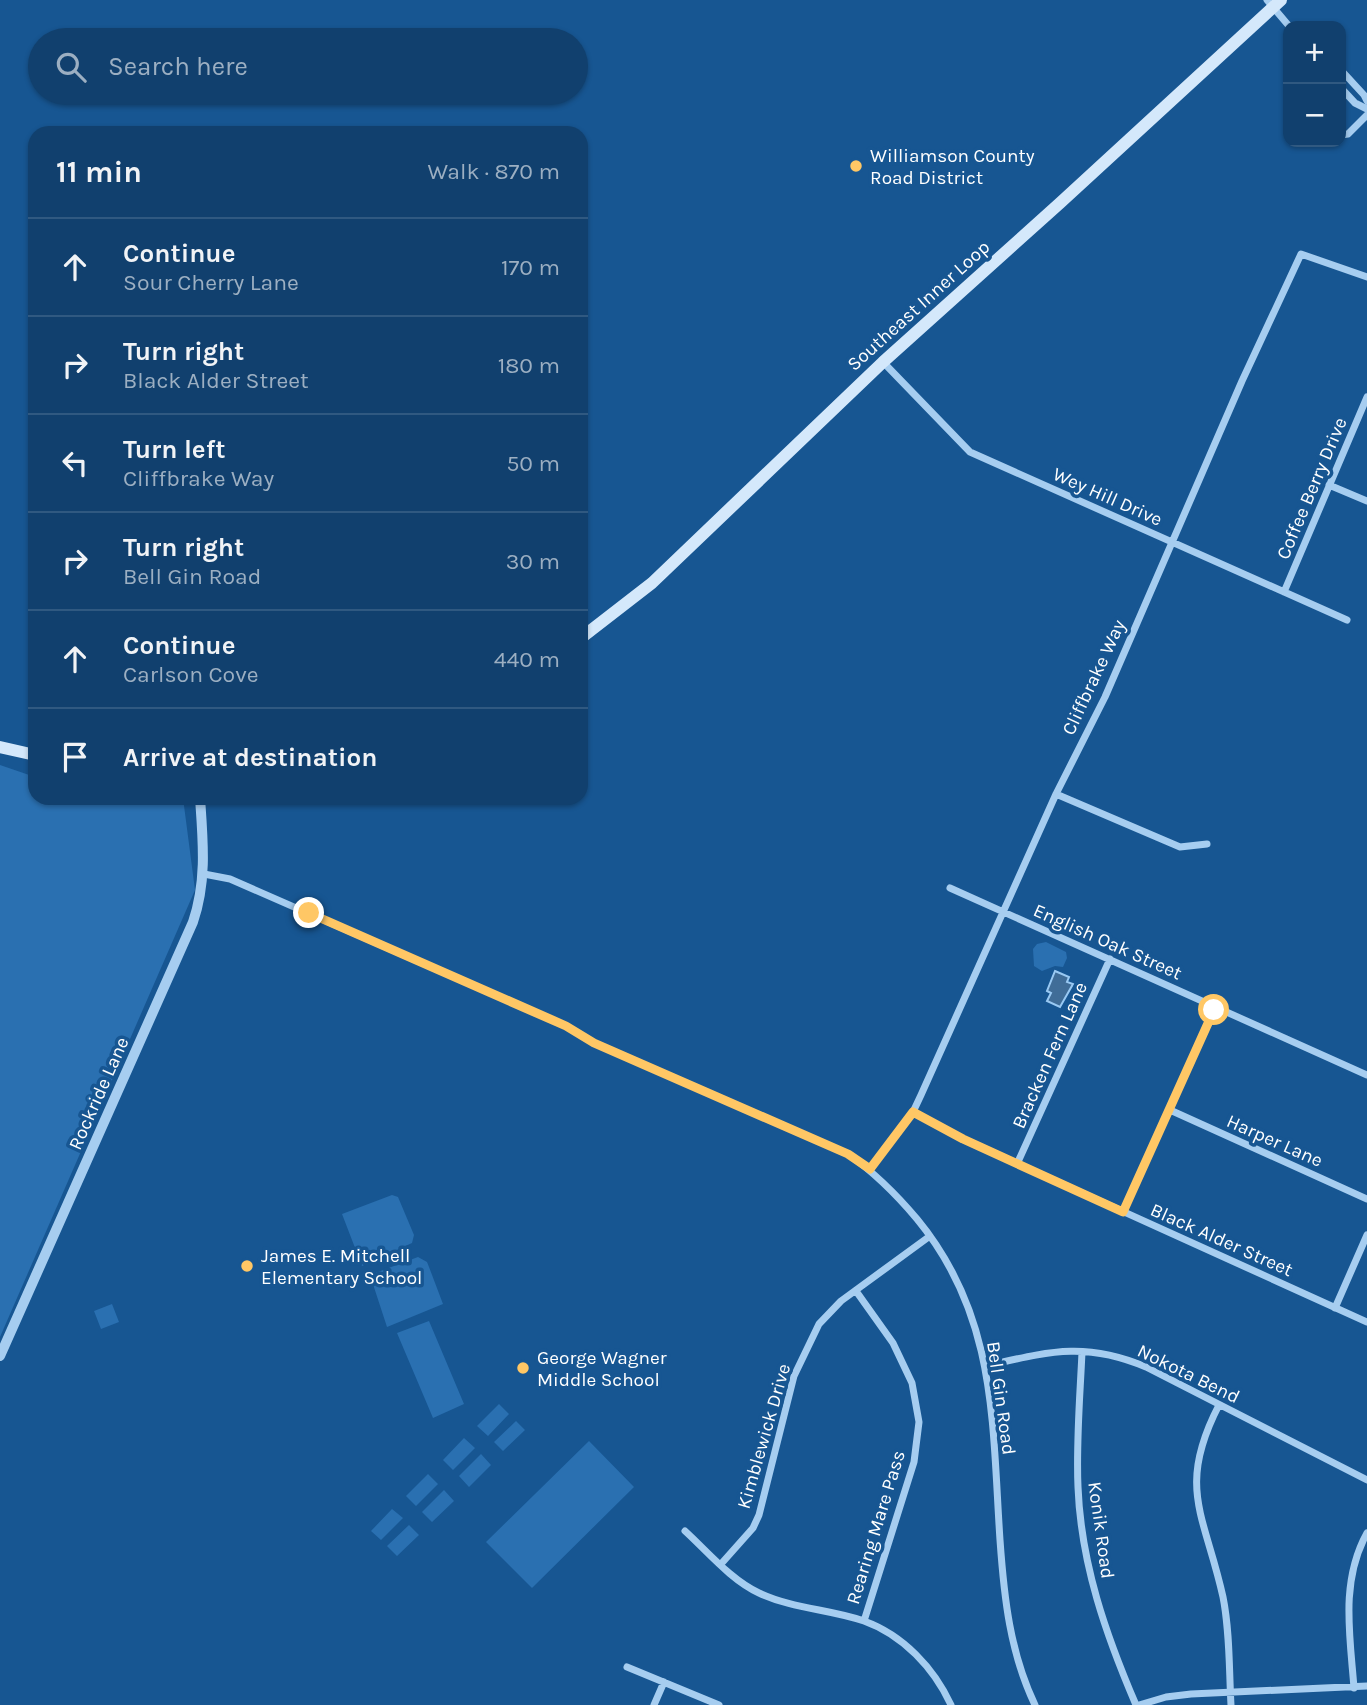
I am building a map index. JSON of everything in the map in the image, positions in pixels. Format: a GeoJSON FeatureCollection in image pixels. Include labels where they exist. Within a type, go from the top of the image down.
{"type":"FeatureCollection","features":[{"type":"Feature","properties":{"kind":"main road","name":"Southeast Inner Loop"},"geometry":{"type":"LineString","coordinates":[[588,633],[652,583],[883,362],[1060,204],[1274,2]]}},
{"type":"Feature","properties":{"kind":"main road"},"geometry":{"type":"LineString","coordinates":[[0,747],[28,753]]}},
{"type":"Feature","properties":{"kind":"street"},"geometry":{"type":"LineString","coordinates":[[1274,2],[1286,21]]}},
{"type":"Feature","properties":{"kind":"street"},"geometry":{"type":"LineString","coordinates":[[1346,75],[1367,101]]}},
{"type":"Feature","properties":{"kind":"street"},"geometry":{"type":"LineString","coordinates":[[1346,93],[1355,103],[1367,109]]}},
{"type":"Feature","properties":{"kind":"street"},"geometry":{"type":"LineString","coordinates":[[1346,134],[1367,115]]}},
{"type":"Feature","properties":{"kind":"street","name":"Cliffbrake Way"},"geometry":{"type":"LineString","coordinates":[[870,1169],[913,1112],[1056,794],[1108,690],[1171,542],[1301,254],[1367,278]]}},
{"type":"Feature","properties":{"kind":"street","name":"Wey Hill Drive"},"geometry":{"type":"LineString","coordinates":[[883,362],[970,452],[1347,620]]}},
{"type":"Feature","properties":{"kind":"street","name":"Coffee Berry Drive"},"geometry":{"type":"LineString","coordinates":[[1284,592],[1367,397]]}},
{"type":"Feature","properties":{"kind":"street"},"geometry":{"type":"LineString","coordinates":[[1329,485],[1367,501]]}},
{"type":"Feature","properties":{"kind":"street"},"geometry":{"type":"LineString","coordinates":[[1056,794],[1180,847],[1207,844]]}},
{"type":"Feature","properties":{"kind":"street","name":"Rockride Lane"},"geometry":{"type":"LineString","coordinates":[[0,1356],[193,922],[204,874],[201,805]]}},
{"type":"Feature","properties":{"kind":"street","name":"Bell Gin Road"},"geometry":{"type":"LineString","coordinates":[[204,874],[230,879],[307,912],[566,1026],[594,1043],[848,1154],[892,1189],[930,1236],[967,1300],[985,1366],[1007,1612],[1019,1662],[1035,1705]]}},
{"type":"Feature","properties":{"kind":"street","name":"English Oak Street"},"geometry":{"type":"LineString","coordinates":[[950,888],[1367,1075]]}},
{"type":"Feature","properties":{"kind":"street","name":"Bracken Fern Lane"},"geometry":{"type":"LineString","coordinates":[[1017,1164],[1110,959]]}},
{"type":"Feature","properties":{"kind":"street"},"geometry":{"type":"LineString","coordinates":[[1123,1212],[1216,1006]]}},
{"type":"Feature","properties":{"kind":"street","name":"Harper Lane"},"geometry":{"type":"LineString","coordinates":[[1170,1110],[1367,1199]]}},
{"type":"Feature","properties":{"kind":"street","name":"Black Alder Street"},"geometry":{"type":"LineString","coordinates":[[913,1112],[1017,1164],[1367,1322]]}},
{"type":"Feature","properties":{"kind":"street","name":"Kimblewick Drive"},"geometry":{"type":"LineString","coordinates":[[721,1564],[747,1536],[759,1515],[794,1376],[810,1339],[831,1310],[930,1236]]}},
{"type":"Feature","properties":{"kind":"street"},"geometry":{"type":"LineString","coordinates":[[1335,1308],[1367,1236]]}},
{"type":"Feature","properties":{"kind":"street","name":"Rearing Mare Pass"},"geometry":{"type":"LineString","coordinates":[[856,1291],[893,1343],[912,1383],[919,1422],[914,1462],[864,1621]]}},
{"type":"Feature","properties":{"kind":"street","name":"Nokota Bend"},"geometry":{"type":"LineString","coordinates":[[985,1366],[1045,1352],[1102,1352],[1121,1357],[1367,1480]]}},
{"type":"Feature","properties":{"kind":"street","name":"Konik Road"},"geometry":{"type":"LineString","coordinates":[[1082,1352],[1078,1487],[1088,1568],[1103,1622],[1138,1705]]}},
{"type":"Feature","properties":{"kind":"street"},"geometry":{"type":"LineString","coordinates":[[1219,1405],[1203,1439],[1198,1457],[1196,1496],[1223,1600],[1231,1705]]}},
{"type":"Feature","properties":{"kind":"street"},"geometry":{"type":"LineString","coordinates":[[685,1531],[740,1581],[775,1600],[864,1621],[898,1639],[932,1672],[951,1705]]}},
{"type":"Feature","properties":{"kind":"street"},"geometry":{"type":"LineString","coordinates":[[1354,1688],[1347,1604],[1354,1563],[1367,1533]]}},
{"type":"Feature","properties":{"kind":"street"},"geometry":{"type":"LineString","coordinates":[[627,1667],[719,1705]]}},
{"type":"Feature","properties":{"kind":"street"},"geometry":{"type":"LineString","coordinates":[[654,1705],[664,1682]]}},
{"type":"Feature","properties":{"kind":"street"},"geometry":{"type":"LineString","coordinates":[[1138,1705],[1166,1697],[1191,1694],[1367,1686]]}},
{"type":"Feature","properties":{"kind":"shaded area"},"geometry":{"type":"Polygon","coordinates":[[[0,765],[28,775],[28,805],[184,805],[195,890],[0,1337],[0,765]]]}},
{"type":"Feature","properties":{"kind":"shaded area"},"geometry":{"type":"Polygon","coordinates":[[[1046,942],[1066,952],[1067,958],[1063,967],[1055,966],[1042,971],[1034,966],[1033,949],[1037,944],[1046,942]]]}},
{"type":"Feature","properties":{"kind":"shaded area"},"geometry":{"type":"Polygon","coordinates":[[[1055,971],[1069,977],[1067,982],[1073,984],[1060,1007],[1047,1001],[1051,993],[1047,991],[1055,971]]]}},
{"type":"Feature","properties":{"kind":"shaded area"},"geometry":{"type":"Polygon","coordinates":[[[392,1195],[398,1197],[414,1235],[412,1243],[362,1266],[342,1214],[392,1195]]]}},
{"type":"Feature","properties":{"kind":"shaded area"},"geometry":{"type":"Polygon","coordinates":[[[418,1257],[427,1262],[443,1304],[387,1327],[370,1275],[418,1257]]]}},
{"type":"Feature","properties":{"kind":"shaded area"},"geometry":{"type":"Polygon","coordinates":[[[112,1304],[119,1322],[101,1329],[94,1311],[112,1304]]]}},
{"type":"Feature","properties":{"kind":"shaded area"},"geometry":{"type":"Polygon","coordinates":[[[429,1321],[464,1404],[433,1418],[397,1333],[429,1321]]]}},
{"type":"Feature","properties":{"kind":"shaded area"},"geometry":{"type":"Polygon","coordinates":[[[499,1404],[509,1414],[488,1436],[477,1426],[499,1404]]]}},
{"type":"Feature","properties":{"kind":"shaded area"},"geometry":{"type":"Polygon","coordinates":[[[516,1421],[525,1430],[503,1451],[494,1442],[516,1421]]]}},
{"type":"Feature","properties":{"kind":"shaded area"},"geometry":{"type":"Polygon","coordinates":[[[464,1438],[475,1448],[453,1470],[443,1460],[464,1438]]]}},
{"type":"Feature","properties":{"kind":"shaded area"},"geometry":{"type":"Polygon","coordinates":[[[589,1441],[634,1487],[532,1588],[486,1542],[589,1441]]]}},
{"type":"Feature","properties":{"kind":"shaded area"},"geometry":{"type":"Polygon","coordinates":[[[481,1454],[491,1465],[469,1487],[459,1476],[481,1454]]]}},
{"type":"Feature","properties":{"kind":"shaded area"},"geometry":{"type":"Polygon","coordinates":[[[428,1474],[438,1484],[416,1506],[406,1496],[428,1474]]]}},
{"type":"Feature","properties":{"kind":"shaded area"},"geometry":{"type":"Polygon","coordinates":[[[444,1490],[454,1501],[432,1522],[422,1512],[444,1490]]]}},
{"type":"Feature","properties":{"kind":"shaded area"},"geometry":{"type":"Polygon","coordinates":[[[392,1509],[403,1518],[381,1540],[371,1531],[392,1509]]]}},
{"type":"Feature","properties":{"kind":"shaded area"},"geometry":{"type":"Polygon","coordinates":[[[409,1525],[419,1535],[397,1556],[387,1546],[409,1525]]]}},
{"type":"Feature","properties":{"kind":"place","name":"Williamson County Road District"},"geometry":{"type":"Point","coordinates":[856,166]}},
{"type":"Feature","properties":{"kind":"place","name":"James E. Mitchell Elementary School"},"geometry":{"type":"Point","coordinates":[247,1266]}},
{"type":"Feature","properties":{"kind":"place","name":"George Wagner Middle School"},"geometry":{"type":"Point","coordinates":[523,1368]}},
{"type":"Feature","properties":{"kind":"route"},"geometry":{"type":"LineString","coordinates":[[309,913],[566,1026],[594,1043],[848,1154],[870,1169],[913,1112],[963,1139],[1123,1212],[1214,1010]]}}]}
